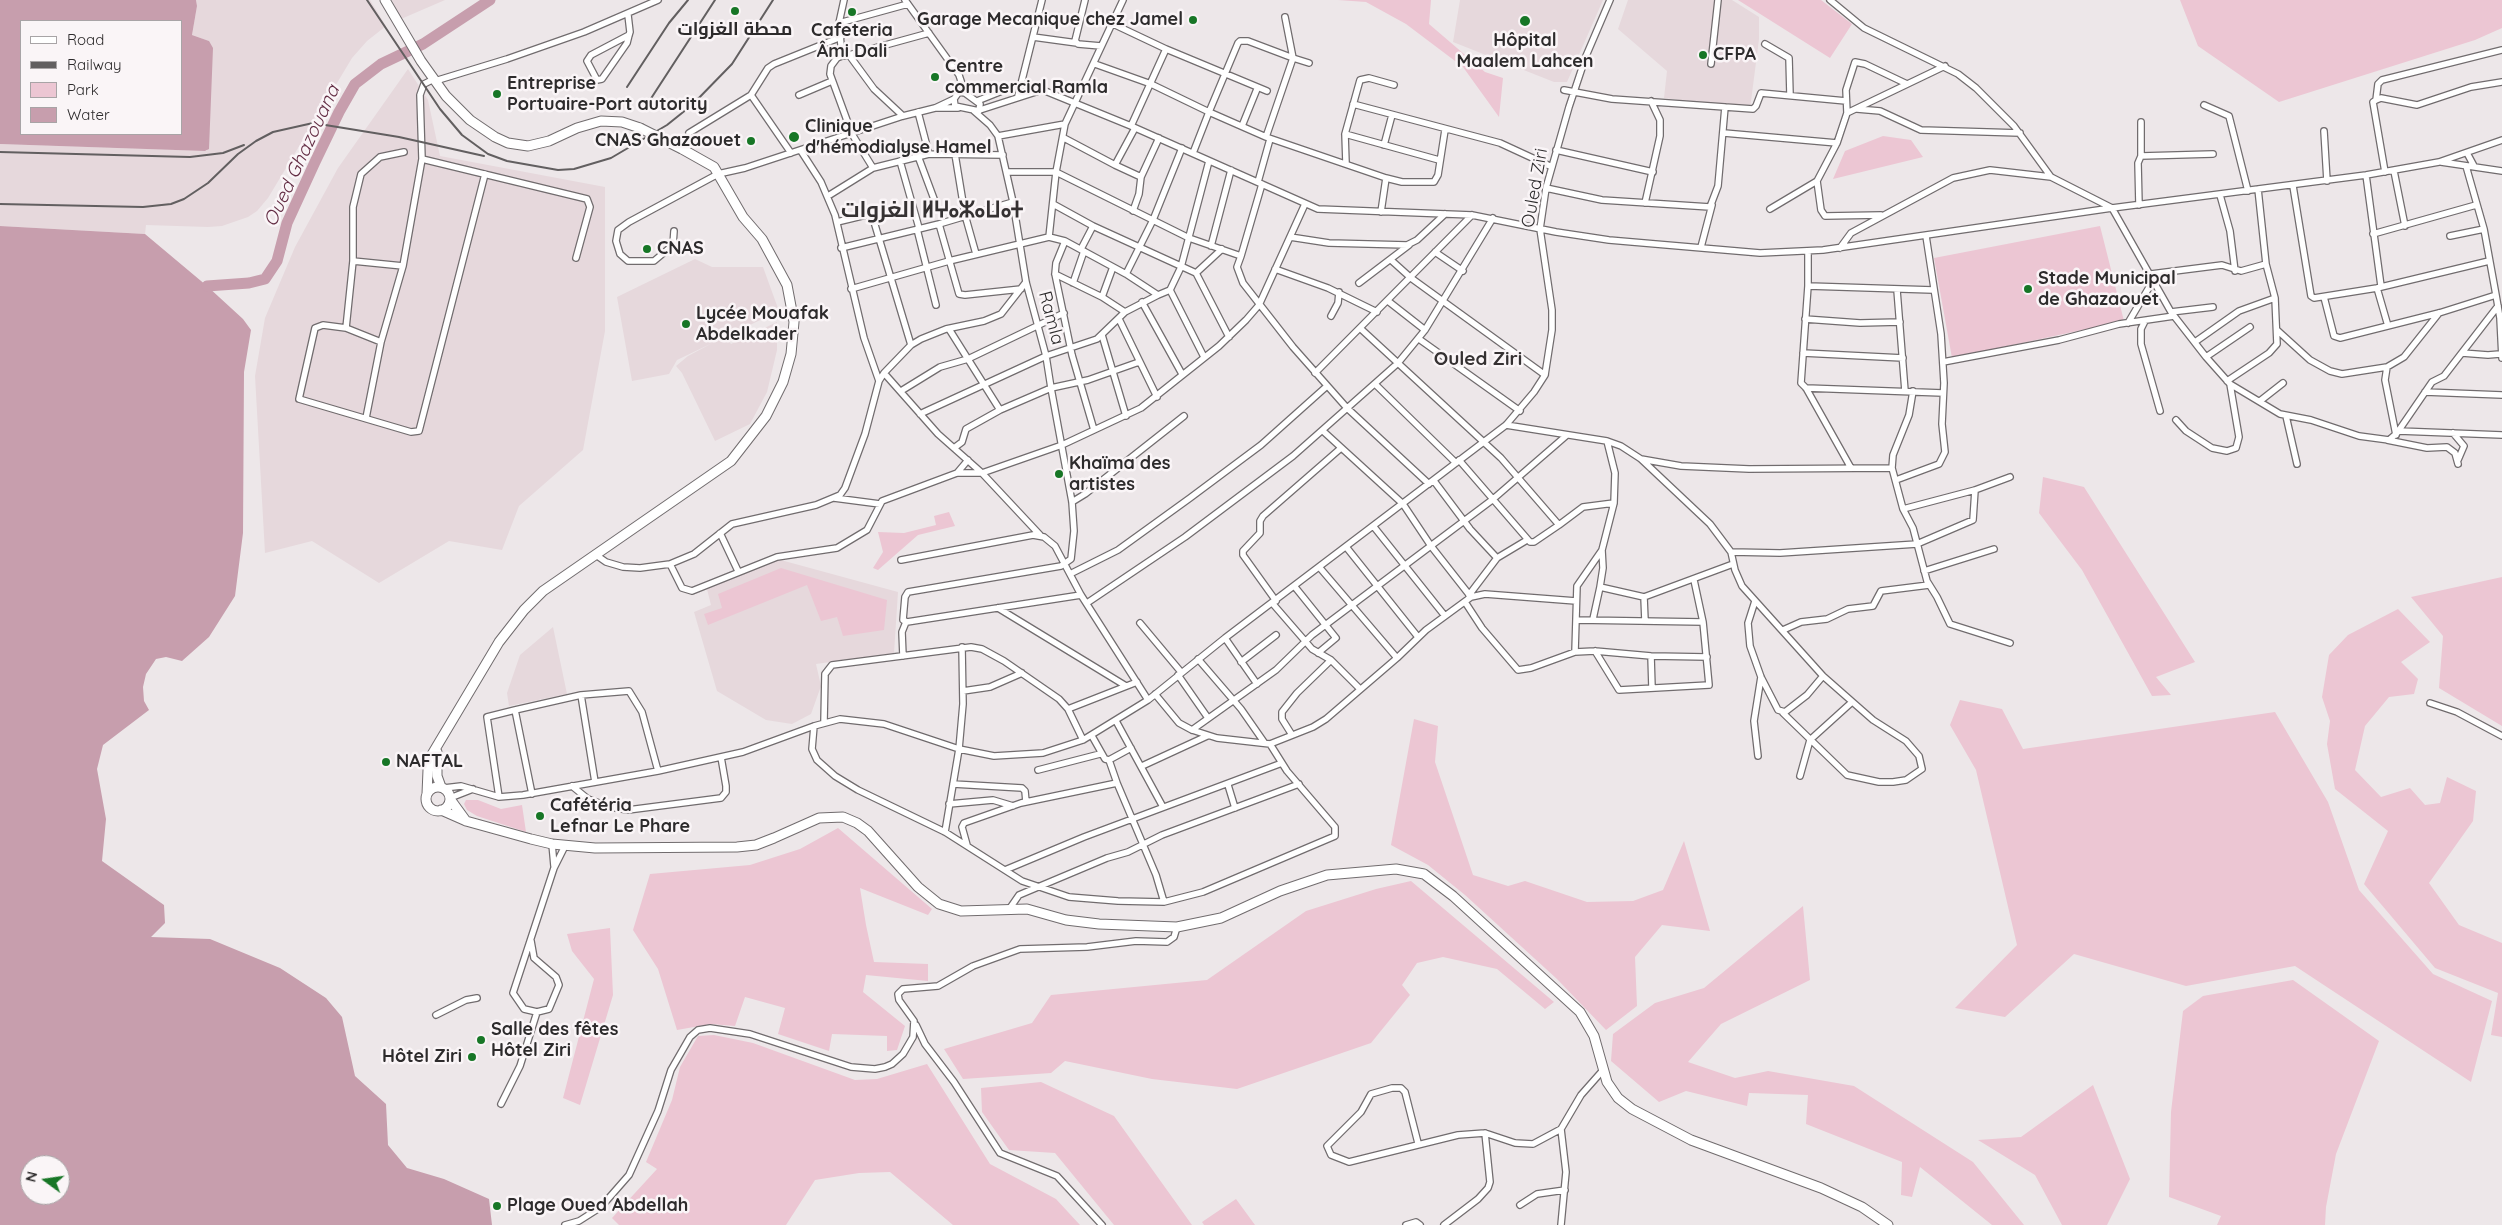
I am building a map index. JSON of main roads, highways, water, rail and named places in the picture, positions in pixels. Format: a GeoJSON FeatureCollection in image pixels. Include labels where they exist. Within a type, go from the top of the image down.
{"type":"FeatureCollection","features":[{"type":"Feature","properties":{"kind":"main road"},"geometry":{"type":"LineString","coordinates":[[384,0],[421,61],[446,96],[485,132],[508,143],[538,144],[601,120],[622,122],[640,128],[714,167],[743,216],[762,239],[786,285],[794,322],[791,354],[783,382],[766,416],[747,443],[730,461],[543,591],[499,642],[438,745],[428,770],[426,801],[430,808],[441,810],[466,821],[552,844],[596,848],[737,847],[756,845],[819,818],[842,817],[857,823],[868,831],[918,887],[939,904],[961,910],[1027,909],[1066,920],[1088,923],[1177,927],[1221,918],[1287,888],[1327,875],[1389,869],[1424,874],[1447,890],[1580,1012],[1594,1036],[1608,1082],[1618,1098],[1648,1119],[1691,1140],[1821,1188],[1862,1207],[1888,1225]]}},
{"type":"Feature","properties":{"kind":"main road"},"geometry":{"type":"LineString","coordinates":[[438,745],[437,776],[466,821]]}},
{"type":"Feature","properties":{"kind":"main road"},"geometry":{"type":"LineString","coordinates":[[427,794],[433,788],[443,788]]}},
{"type":"Feature","properties":{"kind":"main road"},"geometry":{"type":"LineString","coordinates":[[441,810],[448,806],[450,798]]}},
{"type":"Feature","properties":{"kind":"water"},"geometry":{"type":"Polygon","coordinates":[[[0,0],[196,0],[197,6],[192,35],[209,41],[213,48],[209,149],[205,151],[0,144],[0,0]]]}},
{"type":"Feature","properties":{"kind":"water"},"geometry":{"type":"Polygon","coordinates":[[[0,226],[145,234],[207,286],[243,319],[251,330],[244,372],[243,533],[235,596],[209,637],[182,661],[166,657],[156,659],[146,674],[143,687],[144,701],[149,710],[103,745],[97,769],[106,819],[102,861],[164,905],[165,923],[151,937],[210,939],[280,968],[326,998],[342,1017],[355,1076],[386,1104],[388,1145],[407,1168],[444,1179],[489,1199],[492,1225],[0,1225],[0,226]]]}},
{"type":"Feature","properties":{"kind":"waterway","name":"Oued Ghazouana"},"geometry":{"type":"LineString","coordinates":[[207,286],[249,283],[265,279],[277,261],[287,223],[315,162],[355,84],[381,64],[423,44],[490,0]]}},
{"type":"Feature","properties":{"kind":"railway"},"geometry":{"type":"LineString","coordinates":[[367,0],[440,109],[462,135],[488,154],[507,161],[558,170],[574,169],[611,158],[667,125],[692,105],[732,64],[773,0]]}},
{"type":"Feature","properties":{"kind":"railway"},"geometry":{"type":"LineString","coordinates":[[627,87],[669,23],[688,0]]}},
{"type":"Feature","properties":{"kind":"railway"},"geometry":{"type":"LineString","coordinates":[[650,100],[715,0]]}},
{"type":"Feature","properties":{"kind":"railway"},"geometry":{"type":"LineString","coordinates":[[0,204],[143,207],[171,204],[184,199],[208,183],[238,154],[256,141],[273,132],[313,123],[399,137],[484,156]]}},
{"type":"Feature","properties":{"kind":"railway"},"geometry":{"type":"LineString","coordinates":[[0,152],[190,157],[223,153],[244,145]]}},
{"type":"Feature","properties":{"kind":"place","name":"محطة الغزوات"},"geometry":{"type":"Point","coordinates":[735,11]}},
{"type":"Feature","properties":{"kind":"place","name":"Cafeteria Âmi Dali"},"geometry":{"type":"Point","coordinates":[852,12]}},
{"type":"Feature","properties":{"kind":"place","name":"Garage Mecanique chez Jamel"},"geometry":{"type":"Point","coordinates":[1193,20]}},
{"type":"Feature","properties":{"kind":"place","name":"Hôpital Maalem Lahcen"},"geometry":{"type":"Point","coordinates":[1525,21]}},
{"type":"Feature","properties":{"kind":"place","name":"CFPA"},"geometry":{"type":"Point","coordinates":[1703,55]}},
{"type":"Feature","properties":{"kind":"place","name":"Centre commercial Ramla"},"geometry":{"type":"Point","coordinates":[935,77]}},
{"type":"Feature","properties":{"kind":"place","name":"Entreprise Portuaire-Port autority"},"geometry":{"type":"Point","coordinates":[497,94]}},
{"type":"Feature","properties":{"kind":"place","name":"Clinique d'hémodialyse Hamel"},"geometry":{"type":"Point","coordinates":[794,137]}},
{"type":"Feature","properties":{"kind":"place","name":"CNAS Ghazaouet"},"geometry":{"type":"Point","coordinates":[751,141]}},
{"type":"Feature","properties":{"kind":"place","name":"CNAS"},"geometry":{"type":"Point","coordinates":[647,249]}},
{"type":"Feature","properties":{"kind":"place","name":"Stade Municipal de Ghazaouet"},"geometry":{"type":"Point","coordinates":[2028,289]}},
{"type":"Feature","properties":{"kind":"place","name":"Lycée Mouafak Abdelkader"},"geometry":{"type":"Point","coordinates":[686,324]}},
{"type":"Feature","properties":{"kind":"place","name":"Khaïma des artistes"},"geometry":{"type":"Point","coordinates":[1059,474]}},
{"type":"Feature","properties":{"kind":"place","name":"NAFTAL"},"geometry":{"type":"Point","coordinates":[386,762]}},
{"type":"Feature","properties":{"kind":"place","name":"Cafétéria Lefnar Le Phare"},"geometry":{"type":"Point","coordinates":[540,816]}},
{"type":"Feature","properties":{"kind":"place","name":"Salle des fêtes Hôtel Ziri"},"geometry":{"type":"Point","coordinates":[481,1040]}},
{"type":"Feature","properties":{"kind":"place","name":"Hôtel Ziri"},"geometry":{"type":"Point","coordinates":[472,1057]}},
{"type":"Feature","properties":{"kind":"place","name":"Plage Oued Abdellah"},"geometry":{"type":"Point","coordinates":[497,1206]}},
{"type":"Feature","properties":{"kind":"district","name":"الغزوات ⵍⵖⴰⵣⴰⵡⴰⵜ"},"geometry":{"type":"Point","coordinates":[932,210]}},
{"type":"Feature","properties":{"kind":"district","name":"Ouled Ziri"},"geometry":{"type":"Point","coordinates":[1478,359]}}]}
